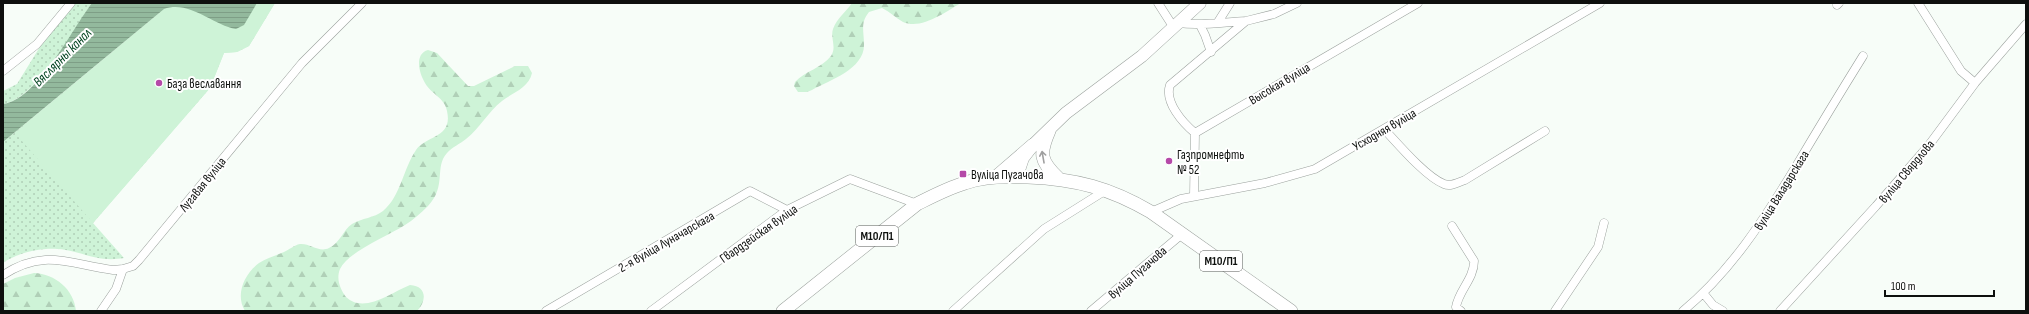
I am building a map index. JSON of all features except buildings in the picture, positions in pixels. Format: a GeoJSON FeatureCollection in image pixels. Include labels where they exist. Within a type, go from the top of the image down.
{"type":"FeatureCollection","features":[{"type":"Feature","properties":{"kind":"main road"},"geometry":{"type":"LineString","coordinates":[[1049,131],[1043,144],[1042,156],[1046,167],[1058,178]]}},
{"type":"Feature","properties":{"kind":"main road"},"geometry":{"type":"LineString","coordinates":[[996,177],[1033,145]]}},
{"type":"Feature","properties":{"kind":"main road","name":"М10/П1"},"geometry":{"type":"LineString","coordinates":[[783,311],[917,204],[940,192],[965,183],[996,177],[1017,176],[1058,178],[1084,182],[1130,199],[1151,212],[1291,311]]}},
{"type":"Feature","properties":{"kind":"street"},"geometry":{"type":"LineString","coordinates":[[3,71],[37,44],[71,3]]}},
{"type":"Feature","properties":{"kind":"street","name":"Лугавая вуліца"},"geometry":{"type":"LineString","coordinates":[[124,270],[139,260],[302,63],[362,3]]}},
{"type":"Feature","properties":{"kind":"street"},"geometry":{"type":"LineString","coordinates":[[1158,3],[1177,26]]}},
{"type":"Feature","properties":{"kind":"street"},"geometry":{"type":"LineString","coordinates":[[1017,176],[1023,158],[1033,145],[1066,113],[1130,65],[1177,26],[1200,3]]}},
{"type":"Feature","properties":{"kind":"street"},"geometry":{"type":"LineString","coordinates":[[1218,22],[1230,3]]}},
{"type":"Feature","properties":{"kind":"street"},"geometry":{"type":"LineString","coordinates":[[1177,26],[1246,21],[1274,14],[1297,3]]}},
{"type":"Feature","properties":{"kind":"street","name":"Высокая вуліца"},"geometry":{"type":"LineString","coordinates":[[1196,133],[1418,3]]}},
{"type":"Feature","properties":{"kind":"street","name":"Усходняя вуліца"},"geometry":{"type":"LineString","coordinates":[[1151,212],[1181,199],[1301,174],[1315,169],[1600,3]]}},
{"type":"Feature","properties":{"kind":"street"},"geometry":{"type":"LineString","coordinates":[[1918,3],[1962,71],[1975,84]]}},
{"type":"Feature","properties":{"kind":"street"},"geometry":{"type":"LineString","coordinates":[[1194,196],[1196,133],[1182,119],[1173,105],[1169,98],[1169,90],[1178,78],[1211,52],[1246,21]]}},
{"type":"Feature","properties":{"kind":"street","name":"вуліца Свярдлова"},"geometry":{"type":"LineString","coordinates":[[1780,311],[1876,206],[1929,145],[1975,84],[2026,24]]}},
{"type":"Feature","properties":{"kind":"street"},"geometry":{"type":"LineString","coordinates":[[1200,25],[1206,35],[1211,52]]}},
{"type":"Feature","properties":{"kind":"street","name":"вуліца Валадарскага"},"geometry":{"type":"LineString","coordinates":[[1683,311],[1704,294],[1725,271],[1757,229],[1863,56]]}},
{"type":"Feature","properties":{"kind":"street"},"geometry":{"type":"LineString","coordinates":[[1384,129],[1432,175],[1445,185],[1452,185],[1465,180],[1545,131]]}},
{"type":"Feature","properties":{"kind":"street","name":"Гвардзейская вуліца"},"geometry":{"type":"LineString","coordinates":[[651,311],[787,210],[850,178],[917,204]]}},
{"type":"Feature","properties":{"kind":"street"},"geometry":{"type":"LineString","coordinates":[[953,311],[1044,229],[1106,189]]}},
{"type":"Feature","properties":{"kind":"street","name":"2-я вуліца Луначарскага"},"geometry":{"type":"LineString","coordinates":[[546,311],[750,191],[787,210]]}},
{"type":"Feature","properties":{"kind":"street"},"geometry":{"type":"LineString","coordinates":[[1555,311],[1598,247],[1604,223]]}},
{"type":"Feature","properties":{"kind":"street"},"geometry":{"type":"LineString","coordinates":[[1452,226],[1474,261],[1470,279],[1458,299],[1456,307],[1461,311]]}},
{"type":"Feature","properties":{"kind":"street","name":"вуліца Пугачова"},"geometry":{"type":"LineString","coordinates":[[1091,311],[1182,234]]}},
{"type":"Feature","properties":{"kind":"street"},"geometry":{"type":"LineString","coordinates":[[3,275],[20,265],[48,258],[113,270],[124,270],[116,289],[101,311]]}},
{"type":"Feature","properties":{"kind":"street"},"geometry":{"type":"LineString","coordinates":[[1704,294],[1713,305],[1723,311]]}},
{"type":"Feature","properties":{"kind":"green space"},"geometry":{"type":"Polygon","coordinates":[[[67,3],[92,3],[53,62],[40,77],[28,90],[15,100],[3,104],[3,91],[17,84],[67,3]]]}},
{"type":"Feature","properties":{"kind":"green space"},"geometry":{"type":"Polygon","coordinates":[[[144,3],[275,3],[249,46],[237,52],[224,53],[210,88],[93,223],[15,133],[159,13],[144,3]]]}},
{"type":"Feature","properties":{"kind":"green space"},"geometry":{"type":"Polygon","coordinates":[[[275,3],[249,46],[237,52],[224,53],[210,88],[93,223],[124,258],[96,258],[66,250],[50,249],[36,250],[15,256],[3,263],[3,142],[160,13],[275,3]]]}},
{"type":"Feature","properties":{"kind":"green space"},"geometry":{"type":"Polygon","coordinates":[[[852,3],[961,3],[933,19],[918,24],[903,22],[882,8],[869,12],[863,24],[863,53],[853,67],[837,78],[812,90],[807,92],[798,92],[794,86],[795,82],[799,78],[823,64],[833,53],[833,29],[839,18],[852,3]]]}},
{"type":"Feature","properties":{"kind":"green space"},"geometry":{"type":"Polygon","coordinates":[[[428,50],[437,53],[468,86],[474,86],[515,66],[528,66],[532,73],[527,83],[520,90],[502,101],[492,110],[471,135],[451,149],[443,158],[437,191],[434,199],[428,206],[405,225],[360,250],[345,262],[340,269],[338,276],[340,287],[346,297],[353,302],[369,303],[386,297],[410,285],[420,288],[424,295],[423,303],[417,311],[245,311],[241,298],[243,285],[249,273],[259,263],[300,244],[318,249],[329,248],[336,243],[352,224],[383,211],[394,198],[416,150],[426,141],[443,131],[448,120],[446,107],[441,99],[428,87],[423,79],[419,64],[421,55],[428,50]]]}},
{"type":"Feature","properties":{"kind":"green space"},"geometry":{"type":"Polygon","coordinates":[[[34,273],[49,276],[62,284],[72,296],[76,311],[3,311],[3,284],[15,278],[34,273]]]}},
{"type":"Feature","properties":{"kind":"water","name":"Вяслярны канал"},"geometry":{"type":"Polygon","coordinates":[[[92,3],[257,3],[244,25],[236,29],[227,27],[192,10],[174,7],[164,9],[3,142],[3,104],[16,100],[41,77],[53,62],[92,3]]]}},
{"type":"Feature","properties":{"kind":"place","name":"База веславання"},"geometry":{"type":"Point","coordinates":[159,83]}},
{"type":"Feature","properties":{"kind":"place","name":"Газпромнефть № 52"},"geometry":{"type":"Point","coordinates":[1169,161]}},
{"type":"Feature","properties":{"kind":"place","name":"Вуліца Пугачова"},"geometry":{"type":"Point","coordinates":[963,174]}}]}
